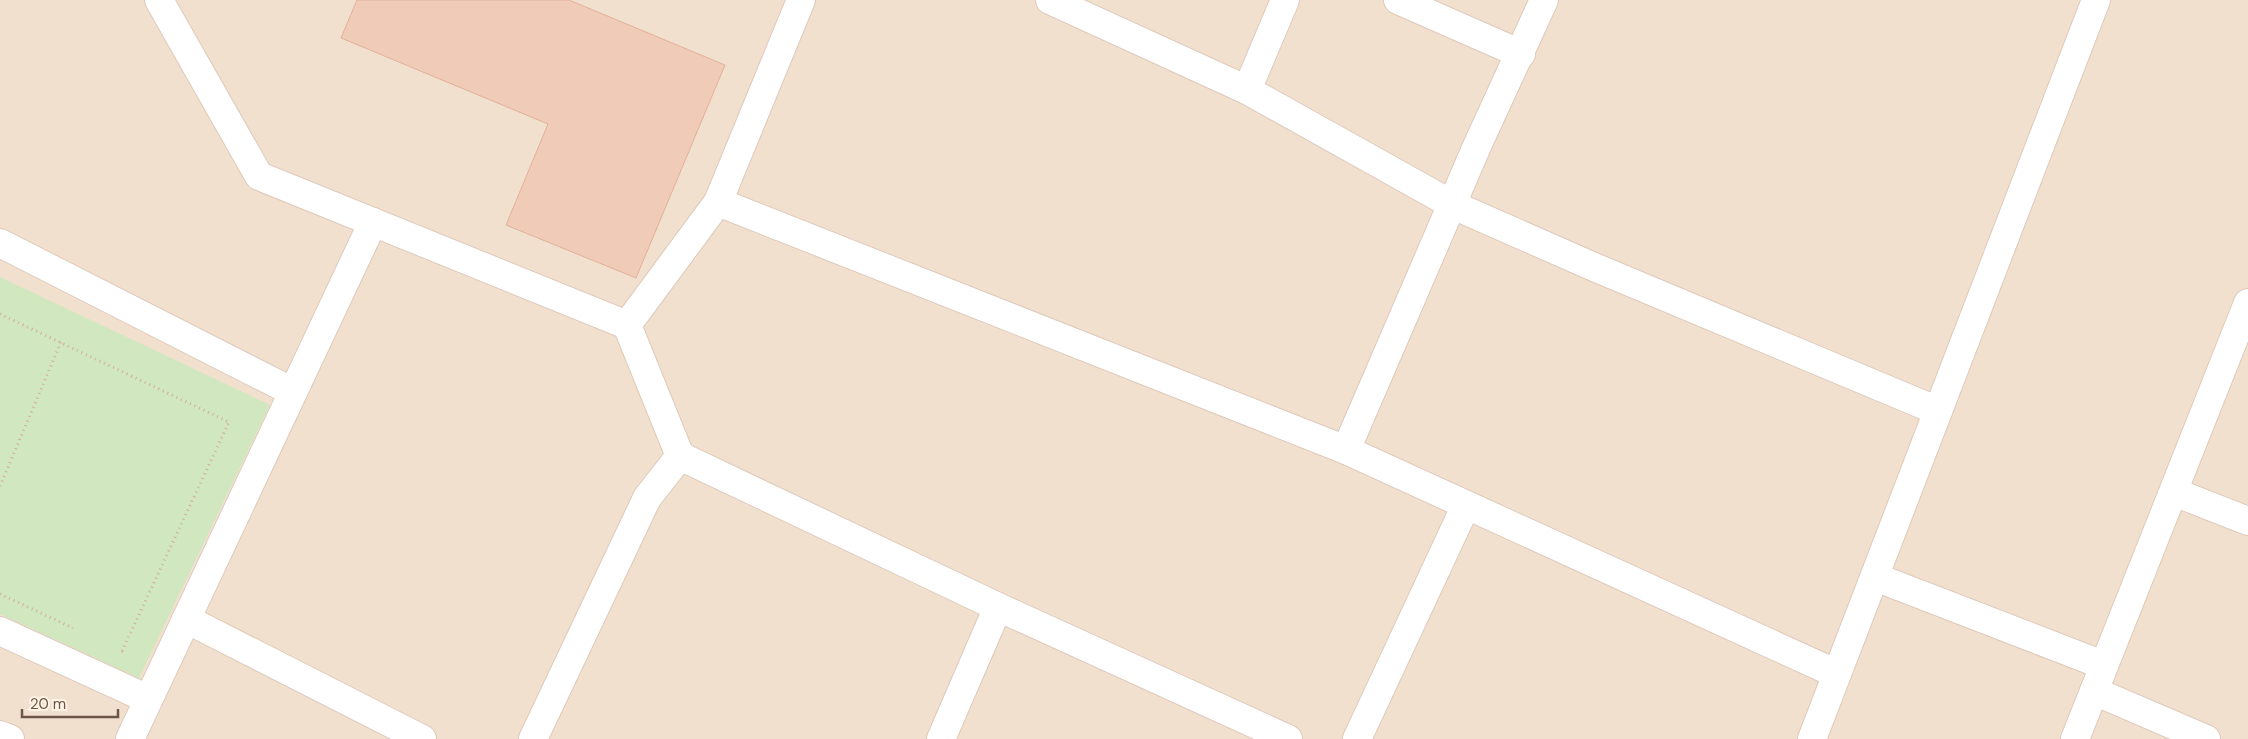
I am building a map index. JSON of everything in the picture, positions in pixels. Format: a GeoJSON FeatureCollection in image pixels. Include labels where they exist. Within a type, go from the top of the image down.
{"type":"FeatureCollection","features":[{"type":"Feature","properties":{"kind":"street"},"geometry":{"type":"LineString","coordinates":[[159,0],[259,176],[627,325],[680,456],[998,607],[1288,739]]}},
{"type":"Feature","properties":{"kind":"street"},"geometry":{"type":"LineString","coordinates":[[627,325],[718,202],[801,0]]}},
{"type":"Feature","properties":{"kind":"street"},"geometry":{"type":"LineString","coordinates":[[1050,0],[1247,90],[1453,205],[1594,267],[1938,411]]}},
{"type":"Feature","properties":{"kind":"street"},"geometry":{"type":"LineString","coordinates":[[1247,90],[1285,0]]}},
{"type":"Feature","properties":{"kind":"street"},"geometry":{"type":"LineString","coordinates":[[1398,0],[1520,54]]}},
{"type":"Feature","properties":{"kind":"street"},"geometry":{"type":"LineString","coordinates":[[1346,450],[1477,146],[1544,0]]}},
{"type":"Feature","properties":{"kind":"street"},"geometry":{"type":"LineString","coordinates":[[1812,739],[2096,0]]}},
{"type":"Feature","properties":{"kind":"street"},"geometry":{"type":"LineString","coordinates":[[718,202],[1346,450],[1837,674]]}},
{"type":"Feature","properties":{"kind":"street"},"geometry":{"type":"LineString","coordinates":[[130,739],[372,222]]}},
{"type":"Feature","properties":{"kind":"street"},"geometry":{"type":"LineString","coordinates":[[0,243],[293,392]]}},
{"type":"Feature","properties":{"kind":"street"},"geometry":{"type":"LineString","coordinates":[[2075,739],[2248,303]]}},
{"type":"Feature","properties":{"kind":"street"},"geometry":{"type":"LineString","coordinates":[[533,739],[647,498],[680,456]]}},
{"type":"Feature","properties":{"kind":"street"},"geometry":{"type":"LineString","coordinates":[[2174,492],[2248,521]]}},
{"type":"Feature","properties":{"kind":"street"},"geometry":{"type":"LineString","coordinates":[[1357,739],[1466,505]]}},
{"type":"Feature","properties":{"kind":"street"},"geometry":{"type":"LineString","coordinates":[[1875,577],[2103,665]]}},
{"type":"Feature","properties":{"kind":"street"},"geometry":{"type":"LineString","coordinates":[[941,739],[998,607]]}},
{"type":"Feature","properties":{"kind":"street"},"geometry":{"type":"LineString","coordinates":[[186,620],[422,739]]}},
{"type":"Feature","properties":{"kind":"street"},"geometry":{"type":"LineString","coordinates":[[0,631],[148,700]]}},
{"type":"Feature","properties":{"kind":"street"},"geometry":{"type":"LineString","coordinates":[[2094,691],[2206,739]]}},
{"type":"Feature","properties":{"kind":"street"},"geometry":{"type":"LineString","coordinates":[[0,735],[10,739]]}},
{"type":"Feature","properties":{"kind":"path"},"geometry":{"type":"LineString","coordinates":[[0,314],[229,422],[122,651],[114,647]]}},
{"type":"Feature","properties":{"kind":"path"},"geometry":{"type":"LineString","coordinates":[[0,486],[61,342]]}},
{"type":"Feature","properties":{"kind":"path"},"geometry":{"type":"LineString","coordinates":[[0,594],[79,631]]}},
{"type":"Feature","properties":{"kind":"shaded area"},"geometry":{"type":"Polygon","coordinates":[[[0,0],[2248,0],[2248,739],[0,739],[0,0]]]}},
{"type":"Feature","properties":{"kind":"green space"},"geometry":{"type":"Polygon","coordinates":[[[0,277],[270,405],[139,678],[0,614],[0,277]]]}},
{"type":"Feature","properties":{"kind":"building"},"geometry":{"type":"Polygon","coordinates":[[[357,0],[569,0],[725,65],[636,278],[506,225],[548,124],[341,38],[357,0]]]}}]}
